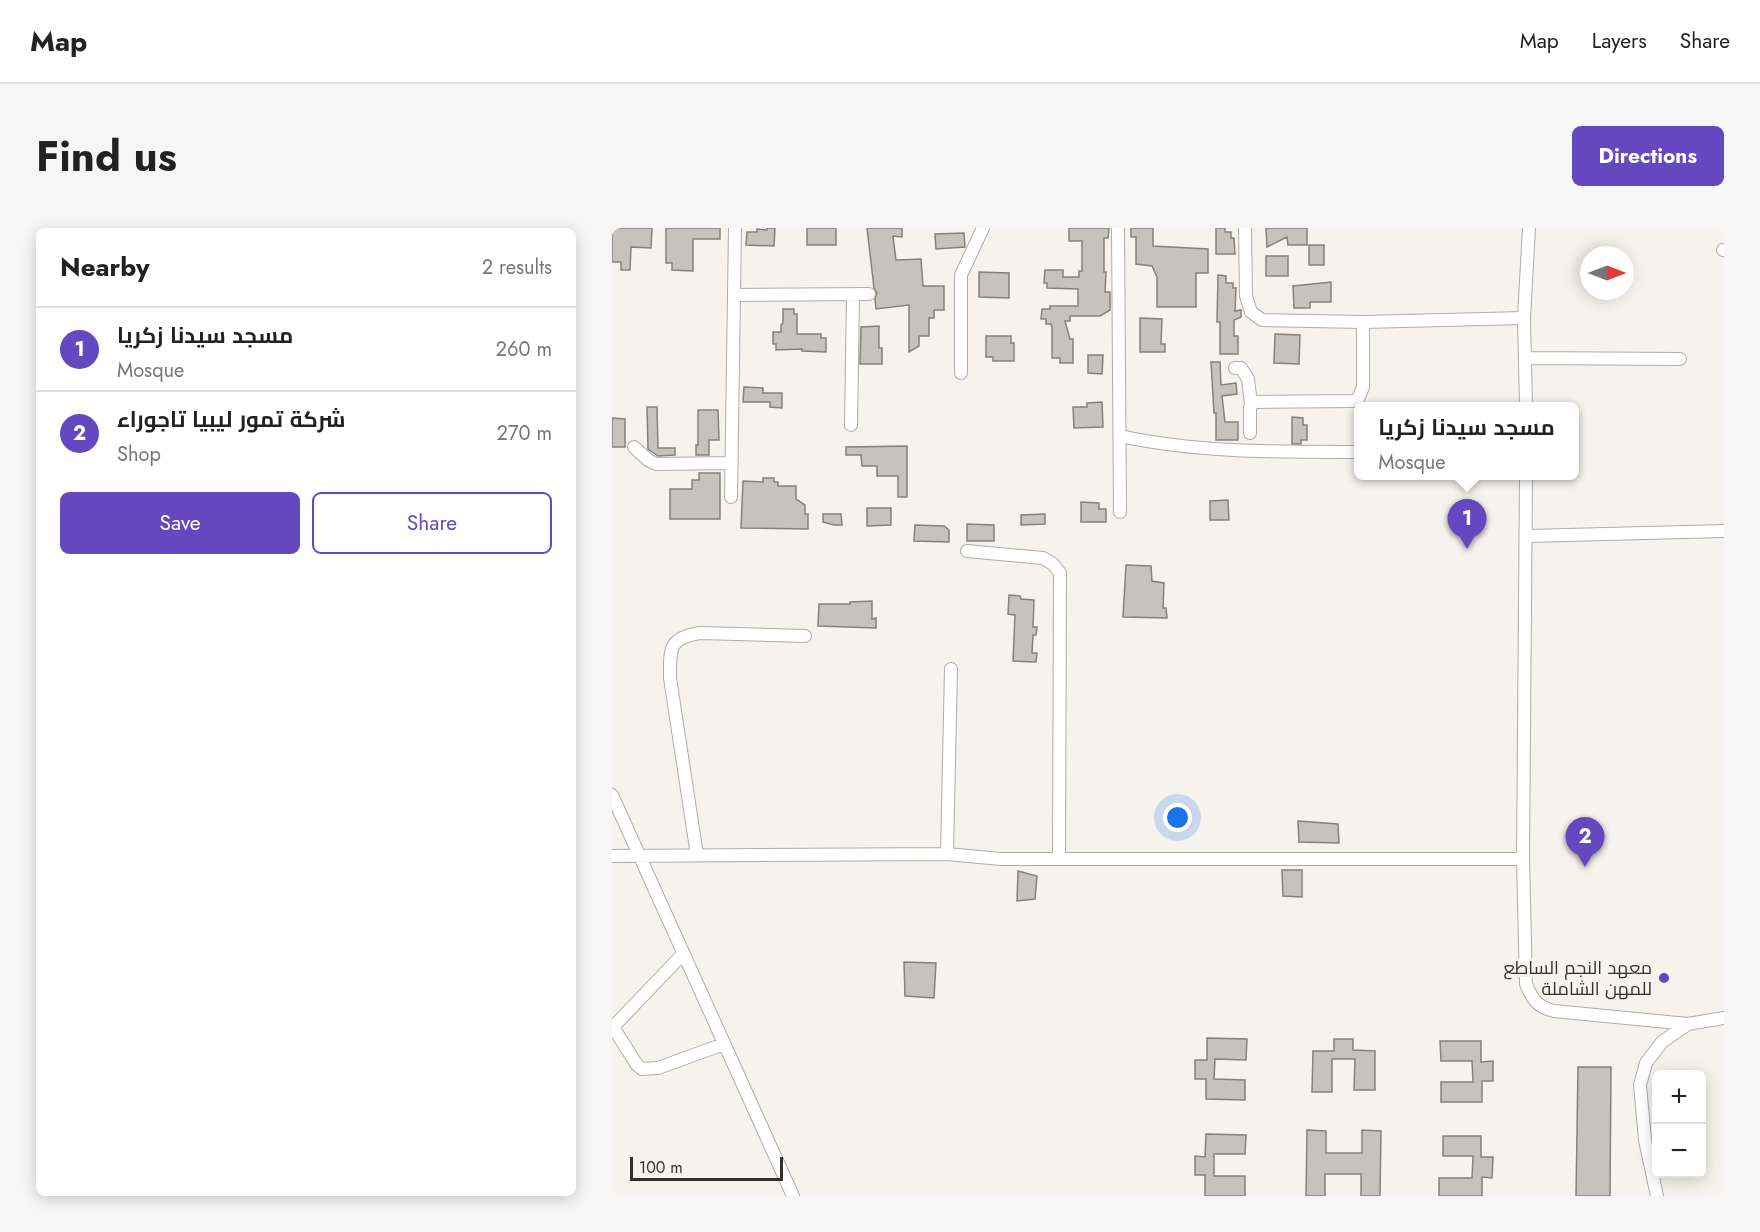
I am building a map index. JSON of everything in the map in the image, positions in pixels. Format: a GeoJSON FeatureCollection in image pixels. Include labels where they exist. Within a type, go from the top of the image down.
{"type":"FeatureCollection","features":[{"type":"Feature","properties":{"kind":"street"},"geometry":{"type":"LineString","coordinates":[[731,497],[735,228]]}},
{"type":"Feature","properties":{"kind":"street"},"geometry":{"type":"LineString","coordinates":[[961,373],[961,275],[983,228]]}},
{"type":"Feature","properties":{"kind":"street"},"geometry":{"type":"LineString","coordinates":[[1118,228],[1120,512]]}},
{"type":"Feature","properties":{"kind":"street"},"geometry":{"type":"LineString","coordinates":[[1245,228],[1246,296],[1251,312],[1262,320],[1363,322],[1524,318]]}},
{"type":"Feature","properties":{"kind":"street"},"geometry":{"type":"LineString","coordinates":[[1526,402],[1524,318],[1529,228]]}},
{"type":"Feature","properties":{"kind":"street"},"geometry":{"type":"LineString","coordinates":[[734,295],[853,296],[869,294]]}},
{"type":"Feature","properties":{"kind":"street"},"geometry":{"type":"LineString","coordinates":[[851,425],[853,296]]}},
{"type":"Feature","properties":{"kind":"street"},"geometry":{"type":"LineString","coordinates":[[1251,404],[1254,402],[1353,401],[1358,399],[1363,387],[1363,322]]}},
{"type":"Feature","properties":{"kind":"street"},"geometry":{"type":"LineString","coordinates":[[1526,358],[1680,359]]}},
{"type":"Feature","properties":{"kind":"street"},"geometry":{"type":"LineString","coordinates":[[1235,368],[1241,368],[1246,374],[1251,404],[1250,433]]}},
{"type":"Feature","properties":{"kind":"street"},"geometry":{"type":"LineString","coordinates":[[1120,436],[1152,443],[1216,450],[1354,452]]}},
{"type":"Feature","properties":{"kind":"street"},"geometry":{"type":"LineString","coordinates":[[634,447],[656,464],[732,463]]}},
{"type":"Feature","properties":{"kind":"street"},"geometry":{"type":"LineString","coordinates":[[1526,480],[1523,859],[1526,984],[1533,1000],[1543,1008],[1554,1011],[1688,1024],[1724,1018]]}},
{"type":"Feature","properties":{"kind":"street"},"geometry":{"type":"LineString","coordinates":[[1527,536],[1724,531]]}},
{"type":"Feature","properties":{"kind":"street"},"geometry":{"type":"LineString","coordinates":[[967,552],[1043,558],[1053,564],[1060,573],[1059,859]]}},
{"type":"Feature","properties":{"kind":"street"},"geometry":{"type":"LineString","coordinates":[[697,855],[670,678],[670,654],[675,641],[685,635],[700,633],[805,636]]}},
{"type":"Feature","properties":{"kind":"street"},"geometry":{"type":"LineString","coordinates":[[947,854],[951,669]]}},
{"type":"Feature","properties":{"kind":"street"},"geometry":{"type":"LineString","coordinates":[[612,795],[794,1196]]}},
{"type":"Feature","properties":{"kind":"street"},"geometry":{"type":"LineString","coordinates":[[612,829],[627,830]]}},
{"type":"Feature","properties":{"kind":"street"},"geometry":{"type":"LineString","coordinates":[[612,856],[947,854],[1001,859],[1523,859]]}},
{"type":"Feature","properties":{"kind":"street"},"geometry":{"type":"LineString","coordinates":[[683,954],[613,1027],[637,1065],[642,1069],[658,1068],[724,1044]]}},
{"type":"Feature","properties":{"kind":"street"},"geometry":{"type":"LineString","coordinates":[[1658,1196],[1645,1140],[1640,1085],[1646,1063],[1662,1042],[1688,1024]]}},
{"type":"Feature","properties":{"kind":"building"},"geometry":{"type":"Polygon","coordinates":[[[612,228],[652,228],[651,248],[631,247],[630,270],[621,270],[621,262],[612,262],[612,228]]]}},
{"type":"Feature","properties":{"kind":"building"},"geometry":{"type":"Polygon","coordinates":[[[666,228],[720,228],[720,239],[693,239],[693,271],[672,270],[672,263],[666,263],[666,228]]]}},
{"type":"Feature","properties":{"kind":"building"},"geometry":{"type":"Polygon","coordinates":[[[767,228],[775,228],[774,246],[746,245],[747,232],[757,232],[757,229],[767,230],[767,228]]]}},
{"type":"Feature","properties":{"kind":"building"},"geometry":{"type":"Polygon","coordinates":[[[807,228],[836,228],[836,245],[807,245],[807,228]]]}},
{"type":"Feature","properties":{"kind":"building"},"geometry":{"type":"Polygon","coordinates":[[[867,228],[902,228],[902,237],[893,236],[896,260],[921,259],[923,286],[944,286],[944,310],[934,310],[934,318],[929,318],[929,336],[919,336],[919,346],[909,352],[909,305],[876,309],[877,293],[874,288],[867,228]]]}},
{"type":"Feature","properties":{"kind":"building"},"geometry":{"type":"Polygon","coordinates":[[[1069,228],[1109,228],[1108,238],[1104,238],[1104,272],[1106,272],[1105,292],[1110,292],[1110,310],[1100,316],[1070,316],[1070,321],[1065,321],[1070,339],[1073,339],[1073,363],[1060,363],[1060,358],[1052,358],[1051,324],[1046,324],[1046,319],[1041,319],[1042,309],[1050,309],[1050,306],[1078,306],[1078,289],[1047,288],[1047,283],[1044,283],[1045,270],[1063,270],[1063,277],[1079,277],[1079,271],[1082,271],[1082,241],[1069,241],[1069,228]]]}},
{"type":"Feature","properties":{"kind":"building"},"geometry":{"type":"Polygon","coordinates":[[[1131,228],[1153,228],[1153,246],[1208,249],[1208,273],[1196,273],[1196,307],[1157,307],[1157,277],[1152,266],[1136,264],[1136,237],[1131,237],[1131,228]]]}},
{"type":"Feature","properties":{"kind":"building"},"geometry":{"type":"Polygon","coordinates":[[[1216,228],[1225,228],[1225,232],[1231,232],[1231,238],[1234,238],[1235,254],[1216,254],[1216,228]]]}},
{"type":"Feature","properties":{"kind":"building"},"geometry":{"type":"Polygon","coordinates":[[[1266,228],[1307,228],[1307,245],[1288,245],[1287,237],[1267,247],[1266,228]]]}},
{"type":"Feature","properties":{"kind":"building"},"geometry":{"type":"Polygon","coordinates":[[[964,233],[965,247],[936,249],[935,234],[964,233]]]}},
{"type":"Feature","properties":{"kind":"building"},"geometry":{"type":"Polygon","coordinates":[[[1309,245],[1324,245],[1324,265],[1309,265],[1309,245]]]}},
{"type":"Feature","properties":{"kind":"building"},"geometry":{"type":"Polygon","coordinates":[[[1266,256],[1288,256],[1288,276],[1266,276],[1266,256]]]}},
{"type":"Feature","properties":{"kind":"building"},"geometry":{"type":"Polygon","coordinates":[[[979,272],[1009,273],[1009,298],[979,297],[979,272]]]}},
{"type":"Feature","properties":{"kind":"building"},"geometry":{"type":"Polygon","coordinates":[[[1218,275],[1226,276],[1226,283],[1233,283],[1233,288],[1236,288],[1235,311],[1241,310],[1241,317],[1234,320],[1234,336],[1238,336],[1238,354],[1220,354],[1220,322],[1217,322],[1218,275]]]}},
{"type":"Feature","properties":{"kind":"building"},"geometry":{"type":"Polygon","coordinates":[[[1331,282],[1331,302],[1310,302],[1310,308],[1294,308],[1293,286],[1331,282]]]}},
{"type":"Feature","properties":{"kind":"building"},"geometry":{"type":"Polygon","coordinates":[[[783,309],[794,309],[794,314],[797,314],[797,334],[821,334],[821,338],[826,338],[826,352],[802,351],[802,349],[776,350],[776,344],[773,344],[773,332],[781,332],[783,309]]]}},
{"type":"Feature","properties":{"kind":"building"},"geometry":{"type":"Polygon","coordinates":[[[1140,318],[1162,319],[1161,344],[1165,344],[1165,352],[1140,352],[1140,318]]]}},
{"type":"Feature","properties":{"kind":"building"},"geometry":{"type":"Polygon","coordinates":[[[879,326],[882,364],[860,364],[861,327],[879,326]]]}},
{"type":"Feature","properties":{"kind":"building"},"geometry":{"type":"Polygon","coordinates":[[[1275,334],[1300,335],[1299,364],[1274,363],[1275,334]]]}},
{"type":"Feature","properties":{"kind":"building"},"geometry":{"type":"Polygon","coordinates":[[[986,336],[1011,336],[1011,343],[1014,343],[1014,361],[993,361],[993,357],[986,357],[986,336]]]}},
{"type":"Feature","properties":{"kind":"building"},"geometry":{"type":"Polygon","coordinates":[[[1088,355],[1103,355],[1102,374],[1088,373],[1088,355]]]}},
{"type":"Feature","properties":{"kind":"building"},"geometry":{"type":"Polygon","coordinates":[[[1211,362],[1220,362],[1221,385],[1236,383],[1237,394],[1222,396],[1225,422],[1238,422],[1238,440],[1216,440],[1211,362]]]}},
{"type":"Feature","properties":{"kind":"building"},"geometry":{"type":"Polygon","coordinates":[[[744,387],[763,388],[763,393],[782,393],[782,408],[770,407],[770,402],[743,402],[744,387]]]}},
{"type":"Feature","properties":{"kind":"building"},"geometry":{"type":"Polygon","coordinates":[[[1102,402],[1103,427],[1074,428],[1073,407],[1087,407],[1087,403],[1102,402]]]}},
{"type":"Feature","properties":{"kind":"building"},"geometry":{"type":"Polygon","coordinates":[[[647,407],[657,407],[658,448],[675,448],[675,455],[658,456],[648,449],[647,407]]]}},
{"type":"Feature","properties":{"kind":"building"},"geometry":{"type":"Polygon","coordinates":[[[698,410],[718,410],[719,440],[709,440],[709,455],[696,455],[698,410]]]}},
{"type":"Feature","properties":{"kind":"building"},"geometry":{"type":"Polygon","coordinates":[[[1292,417],[1303,418],[1303,425],[1307,425],[1307,440],[1301,440],[1301,444],[1292,444],[1292,417]]]}},
{"type":"Feature","properties":{"kind":"building"},"geometry":{"type":"Polygon","coordinates":[[[612,418],[625,419],[625,447],[612,447],[612,418]]]}},
{"type":"Feature","properties":{"kind":"building"},"geometry":{"type":"Polygon","coordinates":[[[907,446],[907,497],[898,497],[898,476],[877,476],[877,466],[862,466],[861,455],[846,455],[846,447],[907,446]]]}},
{"type":"Feature","properties":{"kind":"building"},"geometry":{"type":"Polygon","coordinates":[[[699,473],[720,473],[720,519],[670,519],[670,489],[692,489],[692,480],[699,480],[699,473]]]}},
{"type":"Feature","properties":{"kind":"building"},"geometry":{"type":"Polygon","coordinates":[[[763,478],[774,478],[778,486],[796,486],[796,499],[805,505],[805,514],[808,514],[808,529],[741,528],[743,481],[763,482],[763,478]]]}},
{"type":"Feature","properties":{"kind":"building"},"geometry":{"type":"Polygon","coordinates":[[[1228,500],[1229,520],[1210,520],[1210,501],[1228,500]]]}},
{"type":"Feature","properties":{"kind":"building"},"geometry":{"type":"Polygon","coordinates":[[[1081,502],[1099,503],[1099,509],[1106,509],[1106,522],[1081,522],[1081,502]]]}},
{"type":"Feature","properties":{"kind":"building"},"geometry":{"type":"Polygon","coordinates":[[[867,508],[891,508],[891,525],[867,526],[867,508]]]}},
{"type":"Feature","properties":{"kind":"building"},"geometry":{"type":"Polygon","coordinates":[[[823,514],[841,514],[842,525],[823,522],[823,514]]]}},
{"type":"Feature","properties":{"kind":"building"},"geometry":{"type":"Polygon","coordinates":[[[1045,514],[1045,524],[1021,525],[1021,515],[1045,514]]]}},
{"type":"Feature","properties":{"kind":"building"},"geometry":{"type":"Polygon","coordinates":[[[967,524],[994,525],[994,541],[967,541],[967,524]]]}},
{"type":"Feature","properties":{"kind":"building"},"geometry":{"type":"Polygon","coordinates":[[[915,525],[944,526],[949,530],[949,542],[914,541],[915,525]]]}},
{"type":"Feature","properties":{"kind":"building"},"geometry":{"type":"Polygon","coordinates":[[[1126,565],[1151,566],[1152,581],[1164,583],[1163,608],[1166,608],[1167,618],[1123,617],[1126,565]]]}},
{"type":"Feature","properties":{"kind":"building"},"geometry":{"type":"Polygon","coordinates":[[[1009,595],[1034,600],[1033,627],[1037,627],[1036,635],[1033,635],[1032,653],[1037,653],[1036,662],[1013,661],[1015,615],[1008,614],[1009,595]]]}},
{"type":"Feature","properties":{"kind":"building"},"geometry":{"type":"Polygon","coordinates":[[[872,601],[872,619],[876,618],[876,628],[818,626],[819,604],[872,601]]]}},
{"type":"Feature","properties":{"kind":"building"},"geometry":{"type":"Polygon","coordinates":[[[1298,821],[1338,824],[1339,843],[1299,842],[1298,821]]]}},
{"type":"Feature","properties":{"kind":"building"},"geometry":{"type":"Polygon","coordinates":[[[1282,870],[1302,870],[1302,897],[1283,896],[1282,870]]]}},
{"type":"Feature","properties":{"kind":"building"},"geometry":{"type":"Polygon","coordinates":[[[1018,871],[1037,876],[1035,899],[1017,901],[1018,871]]]}},
{"type":"Feature","properties":{"kind":"building"},"geometry":{"type":"Polygon","coordinates":[[[904,962],[936,963],[934,998],[905,996],[904,962]]]}},
{"type":"Feature","properties":{"kind":"building"},"geometry":{"type":"Polygon","coordinates":[[[1207,1038],[1247,1039],[1246,1060],[1215,1059],[1214,1079],[1245,1080],[1245,1100],[1206,1099],[1206,1079],[1195,1079],[1195,1060],[1207,1060],[1207,1038]]]}},
{"type":"Feature","properties":{"kind":"building"},"geometry":{"type":"Polygon","coordinates":[[[1334,1039],[1353,1039],[1353,1050],[1375,1051],[1375,1090],[1354,1090],[1355,1059],[1332,1059],[1332,1092],[1312,1092],[1313,1051],[1334,1051],[1334,1039]]]}},
{"type":"Feature","properties":{"kind":"building"},"geometry":{"type":"Polygon","coordinates":[[[1440,1041],[1481,1041],[1481,1062],[1493,1061],[1493,1081],[1482,1081],[1482,1102],[1441,1102],[1441,1082],[1473,1082],[1472,1061],[1441,1061],[1440,1041]]]}},
{"type":"Feature","properties":{"kind":"building"},"geometry":{"type":"Polygon","coordinates":[[[1578,1067],[1611,1067],[1610,1196],[1576,1196],[1578,1067]]]}},
{"type":"Feature","properties":{"kind":"building"},"geometry":{"type":"Polygon","coordinates":[[[1307,1130],[1326,1131],[1326,1153],[1362,1153],[1362,1130],[1381,1131],[1380,1196],[1361,1196],[1361,1174],[1325,1174],[1325,1196],[1306,1196],[1307,1130]]]}},
{"type":"Feature","properties":{"kind":"building"},"geometry":{"type":"Polygon","coordinates":[[[1206,1134],[1246,1135],[1245,1154],[1214,1154],[1214,1176],[1245,1176],[1245,1196],[1205,1196],[1205,1175],[1195,1175],[1195,1156],[1205,1157],[1206,1134]]]}},
{"type":"Feature","properties":{"kind":"building"},"geometry":{"type":"Polygon","coordinates":[[[1443,1136],[1481,1136],[1481,1157],[1493,1157],[1492,1178],[1482,1177],[1482,1196],[1439,1196],[1439,1178],[1472,1178],[1473,1156],[1443,1156],[1443,1136]]]}},
{"type":"Feature","properties":{"kind":"place","name":"مسجد سيدنا زكريا"},"geometry":{"type":"Point","coordinates":[1467,549]}},
{"type":"Feature","properties":{"kind":"place","name":"شركة تمور ليبيا تاجوراء"},"geometry":{"type":"Point","coordinates":[1585,867]}},
{"type":"Feature","properties":{"kind":"place","name":"معهد النجم الساطع للمهن الشاملة"},"geometry":{"type":"Point","coordinates":[1664,978]}}]}
